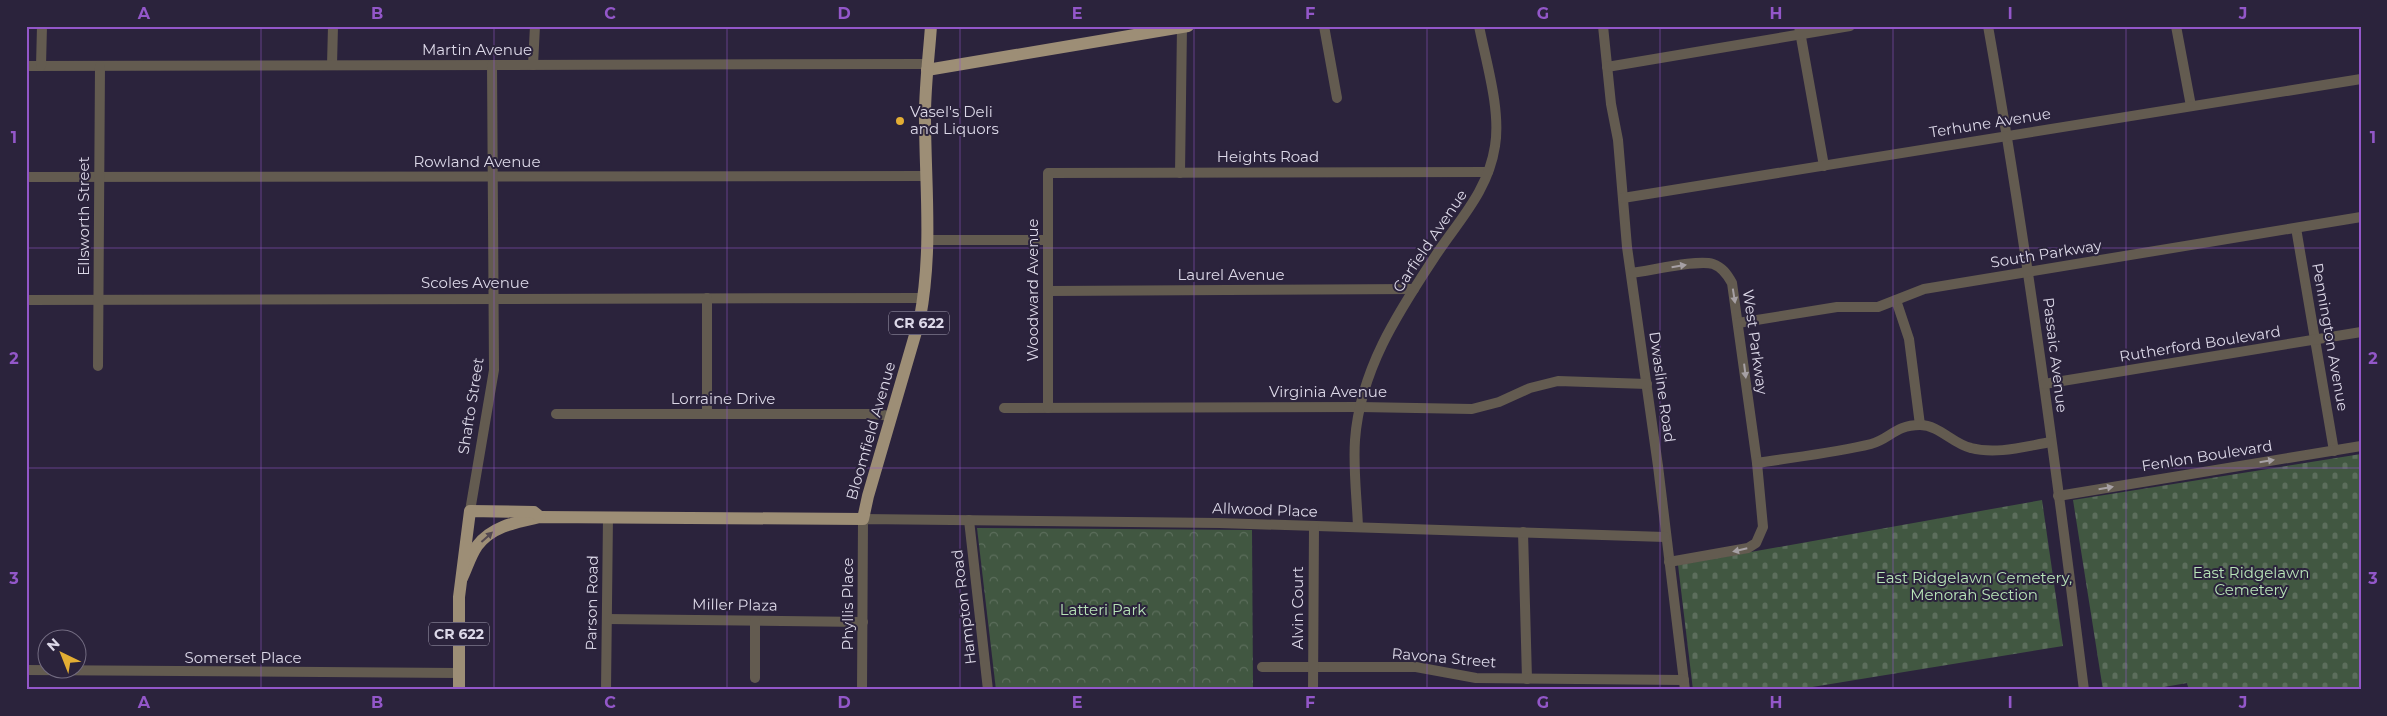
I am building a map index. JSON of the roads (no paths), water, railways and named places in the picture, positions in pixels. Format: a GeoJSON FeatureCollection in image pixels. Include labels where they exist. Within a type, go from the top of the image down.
{"type":"FeatureCollection","features":[{"type":"Feature","properties":{"kind":"main road","name":"CR 622"},"geometry":{"type":"LineString","coordinates":[[928,67],[931,26]]}},
{"type":"Feature","properties":{"kind":"main road"},"geometry":{"type":"LineString","coordinates":[[928,67],[1184,27]]}},
{"type":"Feature","properties":{"kind":"main road","name":"Bloomfield Avenue"},"geometry":{"type":"LineString","coordinates":[[462,578],[477,546],[494,531],[510,524],[540,518],[863,519],[924,298],[928,240],[925,120],[928,67]]}},
{"type":"Feature","properties":{"kind":"main road","name":"Bloomfield Avenue"},"geometry":{"type":"LineString","coordinates":[[459,690],[459,596],[470,511],[534,512],[540,518]]}},
{"type":"Feature","properties":{"kind":"street"},"geometry":{"type":"LineString","coordinates":[[41,66],[42,26]]}},
{"type":"Feature","properties":{"kind":"street"},"geometry":{"type":"LineString","coordinates":[[332,26],[332,65]]}},
{"type":"Feature","properties":{"kind":"street"},"geometry":{"type":"LineString","coordinates":[[533,65],[535,26]]}},
{"type":"Feature","properties":{"kind":"street"},"geometry":{"type":"LineString","coordinates":[[1324,26],[1337,98]]}},
{"type":"Feature","properties":{"kind":"street","name":"Garfield Avenue"},"geometry":{"type":"LineString","coordinates":[[1358,528],[1355,442],[1366,380],[1388,332],[1414,288],[1480,194],[1495,148],[1495,115],[1479,26]]}},
{"type":"Feature","properties":{"kind":"street","name":"Dwasline Road"},"geometry":{"type":"LineString","coordinates":[[1603,26],[1609,88],[1618,140],[1627,247],[1684,685]]}},
{"type":"Feature","properties":{"kind":"street"},"geometry":{"type":"LineString","coordinates":[[1607,67],[1800,30],[1850,26]]}},
{"type":"Feature","properties":{"kind":"street","name":"Passaic Avenue"},"geometry":{"type":"LineString","coordinates":[[1988,26],[2029,272],[2084,690]]}},
{"type":"Feature","properties":{"kind":"street"},"geometry":{"type":"LineString","coordinates":[[2176,26],[2191,106]]}},
{"type":"Feature","properties":{"kind":"street"},"geometry":{"type":"LineString","coordinates":[[1180,173],[1184,27]]}},
{"type":"Feature","properties":{"kind":"street"},"geometry":{"type":"LineString","coordinates":[[1800,30],[1824,166]]}},
{"type":"Feature","properties":{"kind":"street","name":"Martin Avenue"},"geometry":{"type":"LineString","coordinates":[[26,66],[533,65],[928,67]]}},
{"type":"Feature","properties":{"kind":"street","name":"Ellsworth Street"},"geometry":{"type":"LineString","coordinates":[[98,366],[100,66]]}},
{"type":"Feature","properties":{"kind":"street","name":"Shafto Street"},"geometry":{"type":"LineString","coordinates":[[470,511],[494,370],[492,66]]}},
{"type":"Feature","properties":{"kind":"street","name":"Terhune Avenue"},"geometry":{"type":"LineString","coordinates":[[1623,198],[2361,79]]}},
{"type":"Feature","properties":{"kind":"street","name":"Heights Road"},"geometry":{"type":"LineString","coordinates":[[1048,173],[1488,172]]}},
{"type":"Feature","properties":{"kind":"street","name":"Woodward Avenue"},"geometry":{"type":"LineString","coordinates":[[1048,173],[1048,408]]}},
{"type":"Feature","properties":{"kind":"street","name":"Rowland Avenue"},"geometry":{"type":"LineString","coordinates":[[26,177],[927,176]]}},
{"type":"Feature","properties":{"kind":"street","name":"South Parkway"},"geometry":{"type":"LineString","coordinates":[[1738,323],[1837,307],[1878,307],[1924,290],[2361,217]]}},
{"type":"Feature","properties":{"kind":"street","name":"Pennington Avenue"},"geometry":{"type":"LineString","coordinates":[[2296,228],[2334,451]]}},
{"type":"Feature","properties":{"kind":"street"},"geometry":{"type":"LineString","coordinates":[[928,240],[1048,240]]}},
{"type":"Feature","properties":{"kind":"street","name":"West Parkway"},"geometry":{"type":"LineString","coordinates":[[1632,274],[1704,262],[1713,264],[1728,275],[1732,283],[1757,463],[1763,527],[1761,536],[1756,543],[1748,548],[1669,562]]}},
{"type":"Feature","properties":{"kind":"street","name":"Laurel Avenue"},"geometry":{"type":"LineString","coordinates":[[1048,291],[1414,288]]}},
{"type":"Feature","properties":{"kind":"street"},"geometry":{"type":"LineString","coordinates":[[707,298],[707,413]]}},
{"type":"Feature","properties":{"kind":"street","name":"Scoles Avenue"},"geometry":{"type":"LineString","coordinates":[[26,300],[924,298]]}},
{"type":"Feature","properties":{"kind":"street"},"geometry":{"type":"LineString","coordinates":[[1896,300],[1909,339],[1920,425]]}},
{"type":"Feature","properties":{"kind":"street","name":"Rutherford Boulevard"},"geometry":{"type":"LineString","coordinates":[[2044,384],[2361,332]]}},
{"type":"Feature","properties":{"kind":"street","name":"Virginia Avenue"},"geometry":{"type":"LineString","coordinates":[[1004,408],[1360,407],[1472,409],[1499,402],[1530,388],[1558,381],[1646,384]]}},
{"type":"Feature","properties":{"kind":"street","name":"Lorraine Drive"},"geometry":{"type":"LineString","coordinates":[[556,414],[707,413],[874,414],[891,416]]}},
{"type":"Feature","properties":{"kind":"street"},"geometry":{"type":"LineString","coordinates":[[1757,463],[1874,443],[1898,428],[1920,425],[1933,427],[1959,444],[1981,450],[2002,450],[2051,442]]}},
{"type":"Feature","properties":{"kind":"street","name":"Fenlon Boulevard"},"geometry":{"type":"LineString","coordinates":[[2058,496],[2361,446]]}},
{"type":"Feature","properties":{"kind":"street","name":"Parson Road"},"geometry":{"type":"LineString","coordinates":[[606,690],[608,517]]}},
{"type":"Feature","properties":{"kind":"street","name":"Allwood Place"},"geometry":{"type":"LineString","coordinates":[[863,519],[1159,522],[1665,537]]}},
{"type":"Feature","properties":{"kind":"street","name":"Phyllis Place"},"geometry":{"type":"LineString","coordinates":[[862,690],[863,519]]}},
{"type":"Feature","properties":{"kind":"street","name":"Hampton Road"},"geometry":{"type":"LineString","coordinates":[[969,520],[988,690]]}},
{"type":"Feature","properties":{"kind":"street","name":"Alvin Court"},"geometry":{"type":"LineString","coordinates":[[1313,690],[1314,526]]}},
{"type":"Feature","properties":{"kind":"street"},"geometry":{"type":"LineString","coordinates":[[1523,532],[1527,678]]}},
{"type":"Feature","properties":{"kind":"street","name":"Miller Plaza"},"geometry":{"type":"LineString","coordinates":[[607,619],[863,622]]}},
{"type":"Feature","properties":{"kind":"street"},"geometry":{"type":"LineString","coordinates":[[755,621],[755,678]]}},
{"type":"Feature","properties":{"kind":"street","name":"Ravona Street"},"geometry":{"type":"LineString","coordinates":[[1262,667],[1416,667],[1476,678],[1527,678],[1684,685]]}},
{"type":"Feature","properties":{"kind":"street","name":"Somerset Place"},"geometry":{"type":"LineString","coordinates":[[26,670],[459,673]]}},
{"type":"Feature","properties":{"kind":"place","name":"Vasel's Deli and Liquors"},"geometry":{"type":"Point","coordinates":[900,121]}},
{"type":"Feature","properties":{"kind":"park label","name":"East Ridgelawn Cemetery"},"geometry":{"type":"Point","coordinates":[2251,582]}},
{"type":"Feature","properties":{"kind":"park label","name":"East Ridgelawn Cemetery, Menorah Section"},"geometry":{"type":"Point","coordinates":[1974,586]}},
{"type":"Feature","properties":{"kind":"park label","name":"Latteri Park"},"geometry":{"type":"Point","coordinates":[1103,610]}}]}
